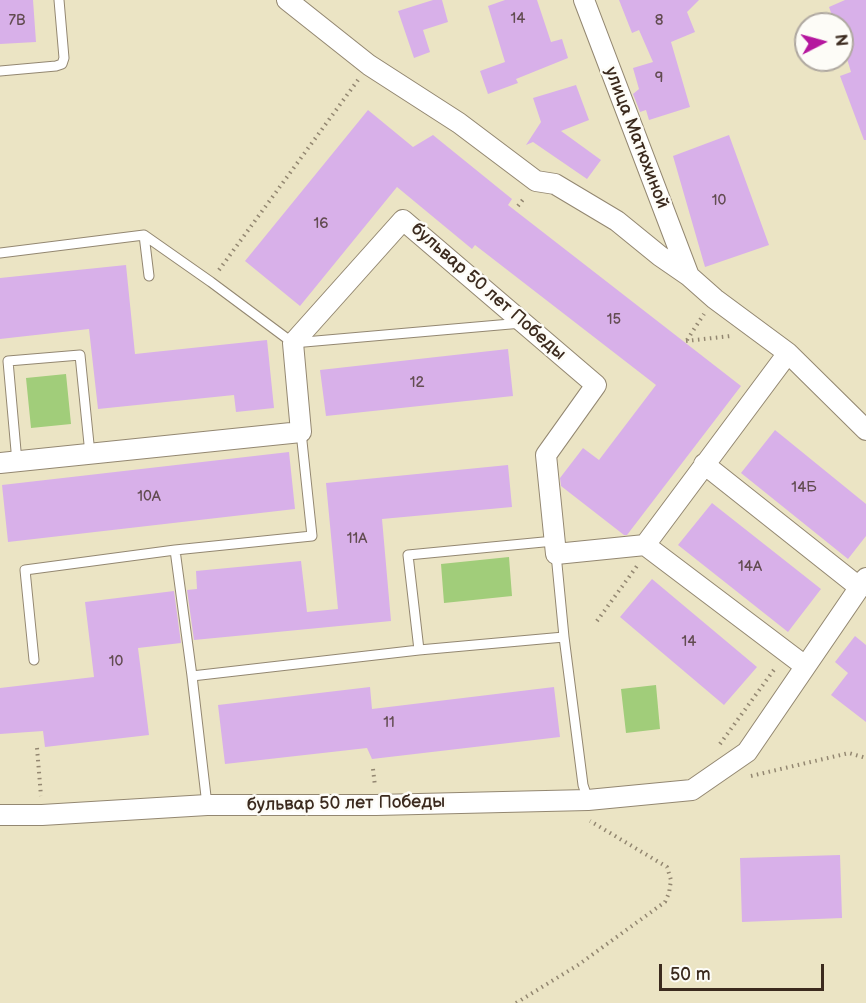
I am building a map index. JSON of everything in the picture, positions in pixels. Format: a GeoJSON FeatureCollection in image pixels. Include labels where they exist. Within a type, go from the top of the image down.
{"type":"FeatureCollection","features":[{"type":"Feature","properties":{"kind":"street"},"geometry":{"type":"LineString","coordinates":[[286,0],[369,65],[459,123],[536,181],[555,184],[617,221],[689,276],[715,299],[788,353],[866,430]]}},
{"type":"Feature","properties":{"kind":"street","name":"улица Матюхиной"},"geometry":{"type":"LineString","coordinates":[[584,0],[689,276]]}},
{"type":"Feature","properties":{"kind":"street","name":"бульвар 50 лет Победы"},"geometry":{"type":"LineString","coordinates":[[293,343],[404,220],[596,385],[546,455],[555,547]]}},
{"type":"Feature","properties":{"kind":"street"},"geometry":{"type":"LineString","coordinates":[[8,463],[301,432],[293,343]]}},
{"type":"Feature","properties":{"kind":"street"},"geometry":{"type":"LineString","coordinates":[[647,547],[704,464],[788,353]]}},
{"type":"Feature","properties":{"kind":"street"},"geometry":{"type":"LineString","coordinates":[[555,547],[647,547],[797,660],[863,582],[704,464]]}},
{"type":"Feature","properties":{"kind":"street","name":"бульвар 50 лет Победы"},"geometry":{"type":"LineString","coordinates":[[0,815],[42,815],[207,805],[376,805],[587,810],[692,790],[747,752],[797,660]]}},
{"type":"Feature","properties":{"kind":"lane"},"geometry":{"type":"LineString","coordinates":[[0,70],[62,64],[64,58],[59,0]]}},
{"type":"Feature","properties":{"kind":"lane"},"geometry":{"type":"LineString","coordinates":[[144,236],[149,276]]}},
{"type":"Feature","properties":{"kind":"lane"},"geometry":{"type":"LineString","coordinates":[[0,253],[144,236],[293,343],[524,323]]}},
{"type":"Feature","properties":{"kind":"lane"},"geometry":{"type":"LineString","coordinates":[[8,463],[8,361],[80,355],[90,454]]}},
{"type":"Feature","properties":{"kind":"lane"},"geometry":{"type":"LineString","coordinates":[[34,660],[25,570],[175,550],[312,536],[301,432]]}},
{"type":"Feature","properties":{"kind":"lane"},"geometry":{"type":"LineString","coordinates":[[419,650],[408,555],[555,547],[564,637],[587,810]]}},
{"type":"Feature","properties":{"kind":"lane"},"geometry":{"type":"LineString","coordinates":[[175,550],[207,805]]}},
{"type":"Feature","properties":{"kind":"lane"},"geometry":{"type":"LineString","coordinates":[[192,676],[419,650],[564,637]]}},
{"type":"Feature","properties":{"kind":"path"},"geometry":{"type":"LineString","coordinates":[[211,282],[369,65]]}},
{"type":"Feature","properties":{"kind":"path"},"geometry":{"type":"LineString","coordinates":[[715,299],[686,341],[762,334]]}},
{"type":"Feature","properties":{"kind":"path"},"geometry":{"type":"LineString","coordinates":[[597,621],[647,547]]}},
{"type":"Feature","properties":{"kind":"path"},"geometry":{"type":"LineString","coordinates":[[719,746],[778,664],[797,660]]}},
{"type":"Feature","properties":{"kind":"path"},"geometry":{"type":"LineString","coordinates":[[37,748],[42,815]]}},
{"type":"Feature","properties":{"kind":"path"},"geometry":{"type":"LineString","coordinates":[[748,777],[849,753],[866,758]]}},
{"type":"Feature","properties":{"kind":"path"},"geometry":{"type":"LineString","coordinates":[[516,1003],[578,965],[665,902],[669,892],[671,880],[667,867],[587,810]]}},
{"type":"Feature","properties":{"kind":"green space"},"geometry":{"type":"Polygon","coordinates":[[[66,374],[71,424],[31,428],[26,378],[66,374]]]}},
{"type":"Feature","properties":{"kind":"green space"},"geometry":{"type":"Polygon","coordinates":[[[509,557],[512,596],[444,603],[441,564],[509,557]]]}},
{"type":"Feature","properties":{"kind":"green space"},"geometry":{"type":"Polygon","coordinates":[[[656,685],[660,729],[626,733],[621,689],[656,685]]]}},
{"type":"Feature","properties":{"kind":"building"},"geometry":{"type":"Polygon","coordinates":[[[0,0],[33,0],[36,42],[0,44],[0,0]]]}},
{"type":"Feature","properties":{"kind":"building"},"geometry":{"type":"Polygon","coordinates":[[[433,0],[442,0],[448,22],[423,30],[430,52],[414,58],[398,11],[433,0]]]}},
{"type":"Feature","properties":{"kind":"building"},"geometry":{"type":"Polygon","coordinates":[[[505,0],[537,0],[551,42],[562,39],[568,58],[516,79],[518,83],[488,94],[480,71],[505,62],[488,6],[505,0]]]}},
{"type":"Feature","properties":{"kind":"building"},"geometry":{"type":"Polygon","coordinates":[[[619,0],[699,0],[687,12],[695,32],[671,42],[690,107],[649,120],[646,110],[640,112],[633,94],[639,89],[633,68],[653,62],[639,30],[632,33],[619,0]]]}},
{"type":"Feature","properties":{"kind":"building"},"geometry":{"type":"Polygon","coordinates":[[[845,0],[866,0],[866,140],[864,140],[840,76],[854,72],[854,12],[831,12],[829,7],[845,0]]]}},
{"type":"Feature","properties":{"kind":"building"},"geometry":{"type":"Polygon","coordinates":[[[576,85],[589,120],[561,131],[601,160],[587,179],[533,142],[526,145],[541,122],[533,98],[576,85]]]}},
{"type":"Feature","properties":{"kind":"building"},"geometry":{"type":"Polygon","coordinates":[[[368,110],[413,147],[433,135],[512,199],[508,205],[741,386],[627,535],[561,486],[560,478],[583,448],[599,460],[656,385],[475,245],[472,249],[397,187],[300,306],[245,261],[368,110]]]}},
{"type":"Feature","properties":{"kind":"building"},"geometry":{"type":"Polygon","coordinates":[[[729,135],[769,245],[705,267],[673,156],[729,135]]]}},
{"type":"Feature","properties":{"kind":"building"},"geometry":{"type":"Polygon","coordinates":[[[126,265],[135,354],[267,340],[274,408],[236,412],[234,395],[98,409],[89,329],[0,339],[0,278],[126,265]]]}},
{"type":"Feature","properties":{"kind":"building"},"geometry":{"type":"Polygon","coordinates":[[[508,349],[513,396],[326,416],[320,370],[508,349]]]}},
{"type":"Feature","properties":{"kind":"building"},"geometry":{"type":"Polygon","coordinates":[[[775,430],[866,504],[866,536],[848,559],[741,473],[775,430]]]}},
{"type":"Feature","properties":{"kind":"building"},"geometry":{"type":"Polygon","coordinates":[[[289,452],[295,509],[8,542],[2,485],[289,452]]]}},
{"type":"Feature","properties":{"kind":"building"},"geometry":{"type":"Polygon","coordinates":[[[508,465],[512,507],[382,519],[391,621],[194,640],[187,590],[197,589],[196,571],[301,561],[307,612],[338,609],[326,483],[508,465]]]}},
{"type":"Feature","properties":{"kind":"building"},"geometry":{"type":"Polygon","coordinates":[[[712,503],[821,589],[788,632],[678,545],[712,503]]]}},
{"type":"Feature","properties":{"kind":"building"},"geometry":{"type":"Polygon","coordinates":[[[652,579],[757,667],[724,705],[620,617],[652,579]]]}},
{"type":"Feature","properties":{"kind":"building"},"geometry":{"type":"Polygon","coordinates":[[[174,591],[181,643],[138,648],[149,735],[45,747],[43,731],[0,734],[0,688],[94,677],[85,602],[174,591]]]}},
{"type":"Feature","properties":{"kind":"building"},"geometry":{"type":"Polygon","coordinates":[[[855,636],[866,645],[866,722],[831,695],[848,673],[835,662],[855,636]]]}},
{"type":"Feature","properties":{"kind":"building"},"geometry":{"type":"Polygon","coordinates":[[[370,687],[372,709],[554,687],[560,737],[372,759],[367,748],[225,764],[218,705],[370,687]]]}},
{"type":"Feature","properties":{"kind":"building"},"geometry":{"type":"Polygon","coordinates":[[[840,855],[842,918],[742,922],[740,858],[840,855]]]}}]}
